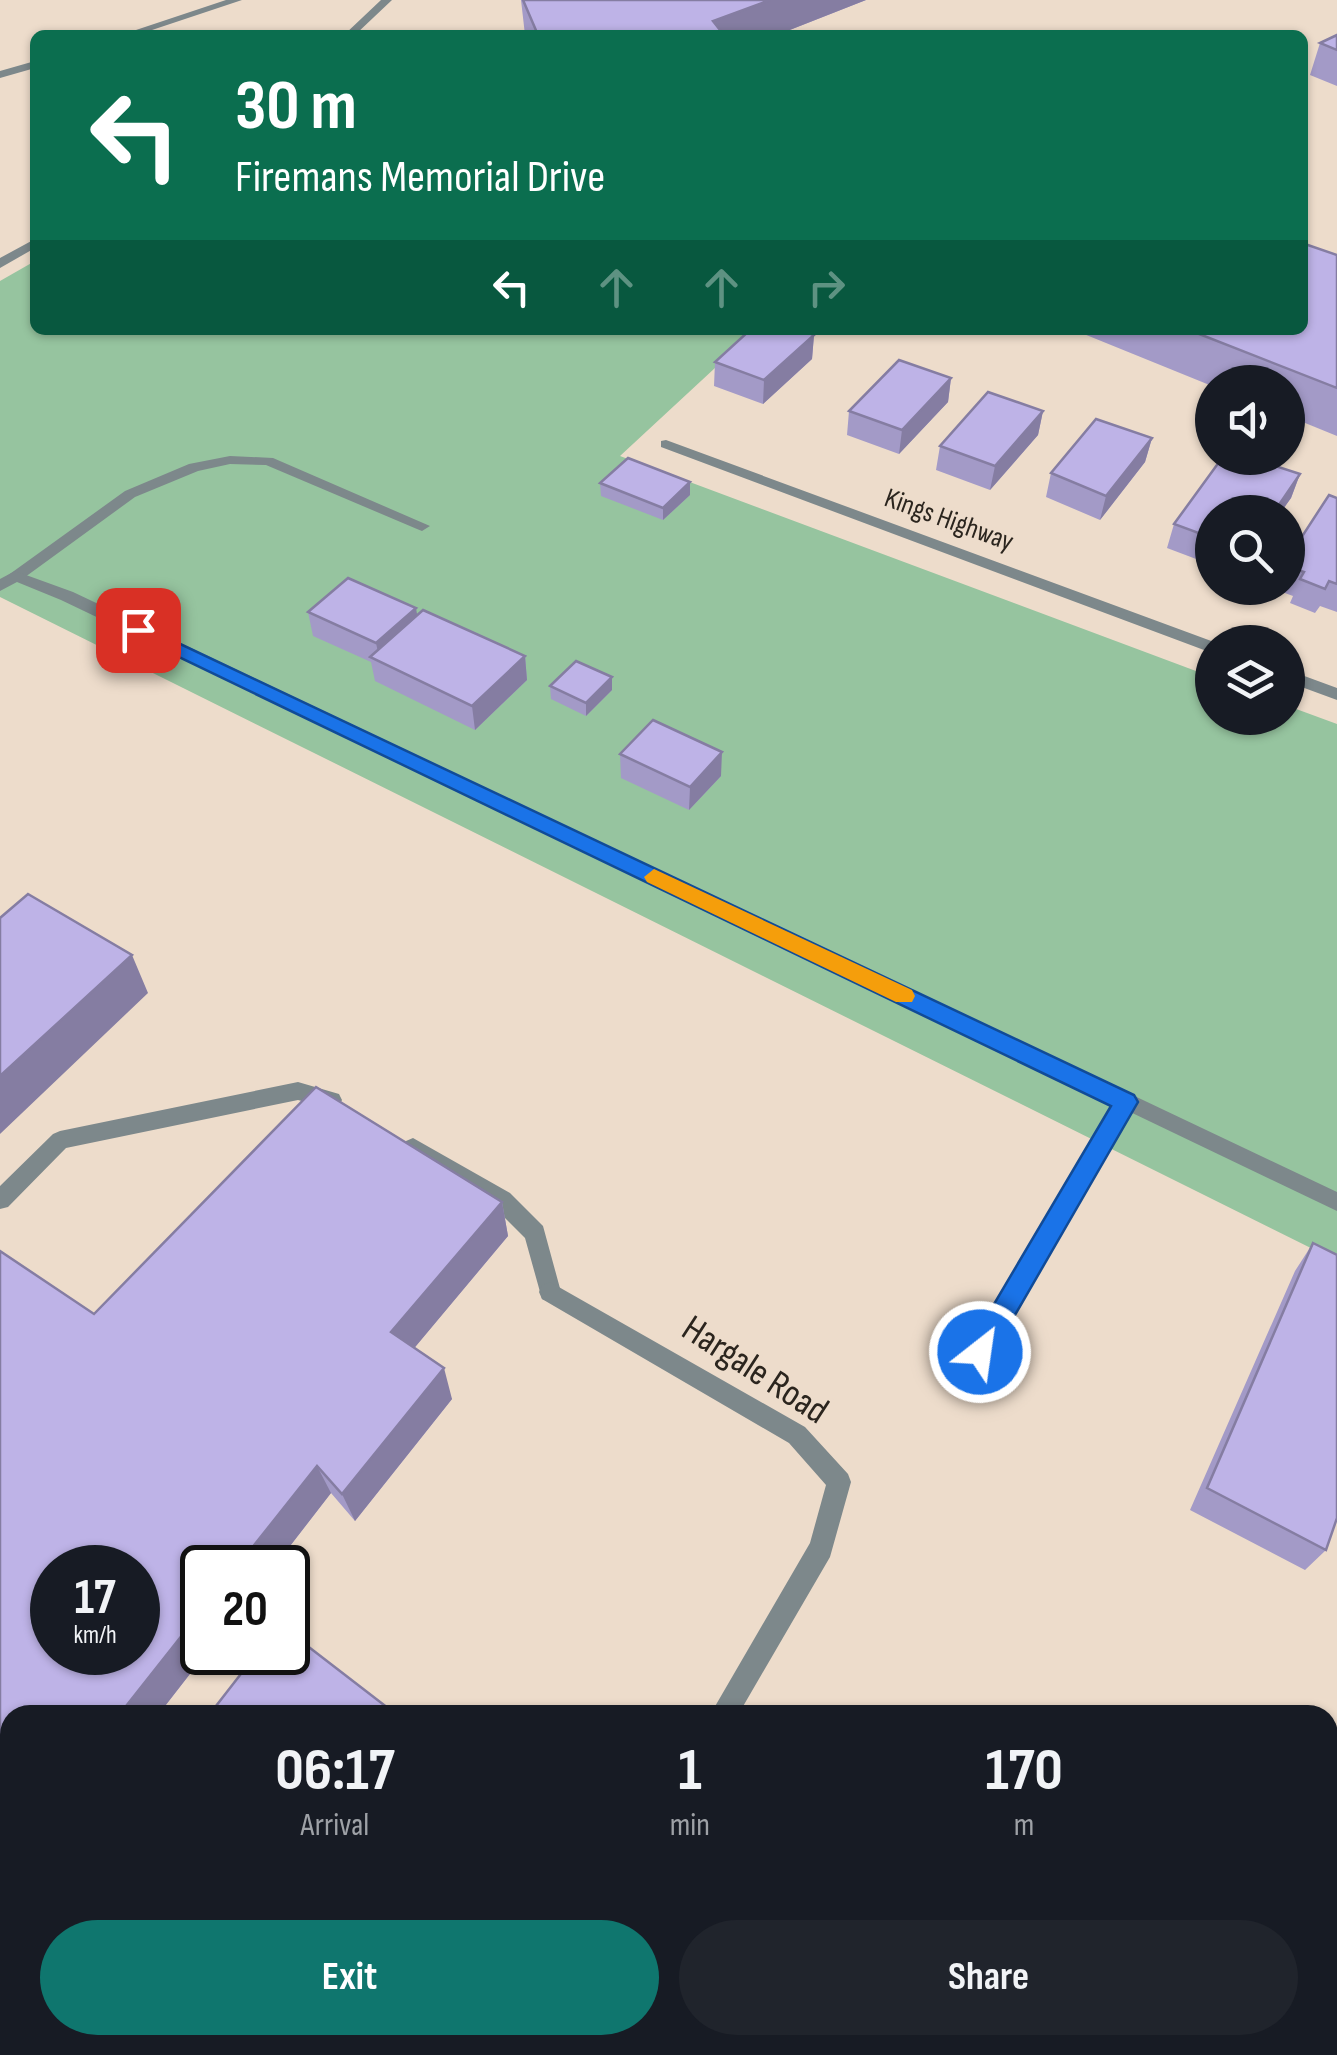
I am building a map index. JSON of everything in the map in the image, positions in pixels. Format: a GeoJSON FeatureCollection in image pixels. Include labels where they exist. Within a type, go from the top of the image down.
{"type":"FeatureCollection","features":[{"type":"Feature","properties":{"kind":"street"},"geometry":{"type":"LineString","coordinates":[[142,30],[237,0]]}},
{"type":"Feature","properties":{"kind":"street"},"geometry":{"type":"LineString","coordinates":[[354,30],[386,0]]}},
{"type":"Feature","properties":{"kind":"street"},"geometry":{"type":"LineString","coordinates":[[0,75],[30,66]]}},
{"type":"Feature","properties":{"kind":"street"},"geometry":{"type":"LineString","coordinates":[[0,264],[30,246]]}},
{"type":"Feature","properties":{"kind":"street","name":"Kings Highway"},"geometry":{"type":"LineString","coordinates":[[666,444],[1195,642]]}},
{"type":"Feature","properties":{"kind":"street"},"geometry":{"type":"LineString","coordinates":[[7,581],[130,494],[194,466],[230,460],[268,460],[422,526]]}},
{"type":"Feature","properties":{"kind":"street"},"geometry":{"type":"LineString","coordinates":[[7,581],[121,622],[1337,1202]]}},
{"type":"Feature","properties":{"kind":"street"},"geometry":{"type":"LineString","coordinates":[[1305,682],[1337,694]]}},
{"type":"Feature","properties":{"kind":"street"},"geometry":{"type":"LineString","coordinates":[[0,1200],[60,1140],[298,1091],[333,1100],[350,1110]]}},
{"type":"Feature","properties":{"kind":"street"},"geometry":{"type":"LineString","coordinates":[[980,1352],[1126,1102]]}},
{"type":"Feature","properties":{"kind":"street","name":"Hargale Road"},"geometry":{"type":"LineString","coordinates":[[401,1140],[502,1200],[535,1233],[550,1292],[796,1435],[839,1482],[820,1548],[729,1705]]}},
{"type":"Feature","properties":{"kind":"green space"},"geometry":{"type":"Polygon","coordinates":[[[30,264],[30,335],[751,335],[620,456],[1195,671],[1195,735],[1305,735],[1305,712],[1337,724],[1337,1261],[0,597],[0,281],[30,264]]]}},
{"type":"Feature","properties":{"kind":"building"},"geometry":{"type":"Polygon","coordinates":[[[523,0],[770,0],[713,21],[720,30],[536,30],[523,0]]]}},
{"type":"Feature","properties":{"kind":"building"},"geometry":{"type":"Polygon","coordinates":[[[1337,35],[1337,50],[1320,43],[1337,35]]]}},
{"type":"Feature","properties":{"kind":"building"},"geometry":{"type":"Polygon","coordinates":[[[1308,245],[1337,255],[1337,388],[1305,375],[1305,365],[1278,365],[1202,335],[1308,335],[1308,245]]]}},
{"type":"Feature","properties":{"kind":"building"},"geometry":{"type":"Polygon","coordinates":[[[745,335],[814,335],[764,380],[715,362],[745,335]]]}},
{"type":"Feature","properties":{"kind":"building"},"geometry":{"type":"Polygon","coordinates":[[[899,360],[951,378],[902,430],[849,411],[899,360]]]}},
{"type":"Feature","properties":{"kind":"building"},"geometry":{"type":"Polygon","coordinates":[[[988,392],[1043,411],[995,466],[940,446],[988,392]]]}},
{"type":"Feature","properties":{"kind":"building"},"geometry":{"type":"Polygon","coordinates":[[[1096,419],[1152,438],[1106,496],[1051,473],[1096,419]]]}},
{"type":"Feature","properties":{"kind":"building"},"geometry":{"type":"Polygon","coordinates":[[[628,458],[690,482],[663,508],[600,483],[628,458]]]}},
{"type":"Feature","properties":{"kind":"building"},"geometry":{"type":"Polygon","coordinates":[[[1210,475],[1299,475],[1286,495],[1195,495],[1210,475]]]}},
{"type":"Feature","properties":{"kind":"building"},"geometry":{"type":"Polygon","coordinates":[[[1195,495],[1195,532],[1174,524],[1195,495]]]}},
{"type":"Feature","properties":{"kind":"building"},"geometry":{"type":"Polygon","coordinates":[[[1329,495],[1337,498],[1337,584],[1329,581],[1325,589],[1305,581],[1305,532],[1329,495]]]}},
{"type":"Feature","properties":{"kind":"building"},"geometry":{"type":"Polygon","coordinates":[[[348,578],[416,608],[376,643],[308,612],[348,578]]]}},
{"type":"Feature","properties":{"kind":"building"},"geometry":{"type":"Polygon","coordinates":[[[423,610],[525,656],[472,706],[370,657],[423,610]]]}},
{"type":"Feature","properties":{"kind":"building"},"geometry":{"type":"Polygon","coordinates":[[[576,661],[612,677],[586,703],[550,686],[576,661]]]}},
{"type":"Feature","properties":{"kind":"building"},"geometry":{"type":"Polygon","coordinates":[[[653,720],[722,752],[690,787],[620,754],[653,720]]]}},
{"type":"Feature","properties":{"kind":"building"},"geometry":{"type":"Polygon","coordinates":[[[28,894],[132,955],[0,1076],[0,918],[28,894]]]}},
{"type":"Feature","properties":{"kind":"building"},"geometry":{"type":"Polygon","coordinates":[[[316,1087],[502,1202],[391,1332],[444,1368],[342,1494],[317,1466],[254,1545],[180,1545],[180,1638],[160,1663],[160,1545],[30,1545],[30,1675],[151,1675],[127,1705],[0,1705],[0,1251],[94,1314],[316,1087]]]}},
{"type":"Feature","properties":{"kind":"building"},"geometry":{"type":"Polygon","coordinates":[[[1313,1243],[1337,1255],[1337,1518],[1326,1550],[1207,1488],[1313,1243]]]}},
{"type":"Feature","properties":{"kind":"building"},"geometry":{"type":"Polygon","coordinates":[[[310,1648],[384,1705],[217,1705],[240,1675],[310,1675],[310,1648]]]}},
{"type":"Feature","properties":{"kind":"slow traffic"},"geometry":{"type":"LineString","coordinates":[[654,877],[904,996]]}},
{"type":"Feature","properties":{"kind":"route"},"geometry":{"type":"LineString","coordinates":[[138,630],[1126,1102],[980,1352]]}}]}
